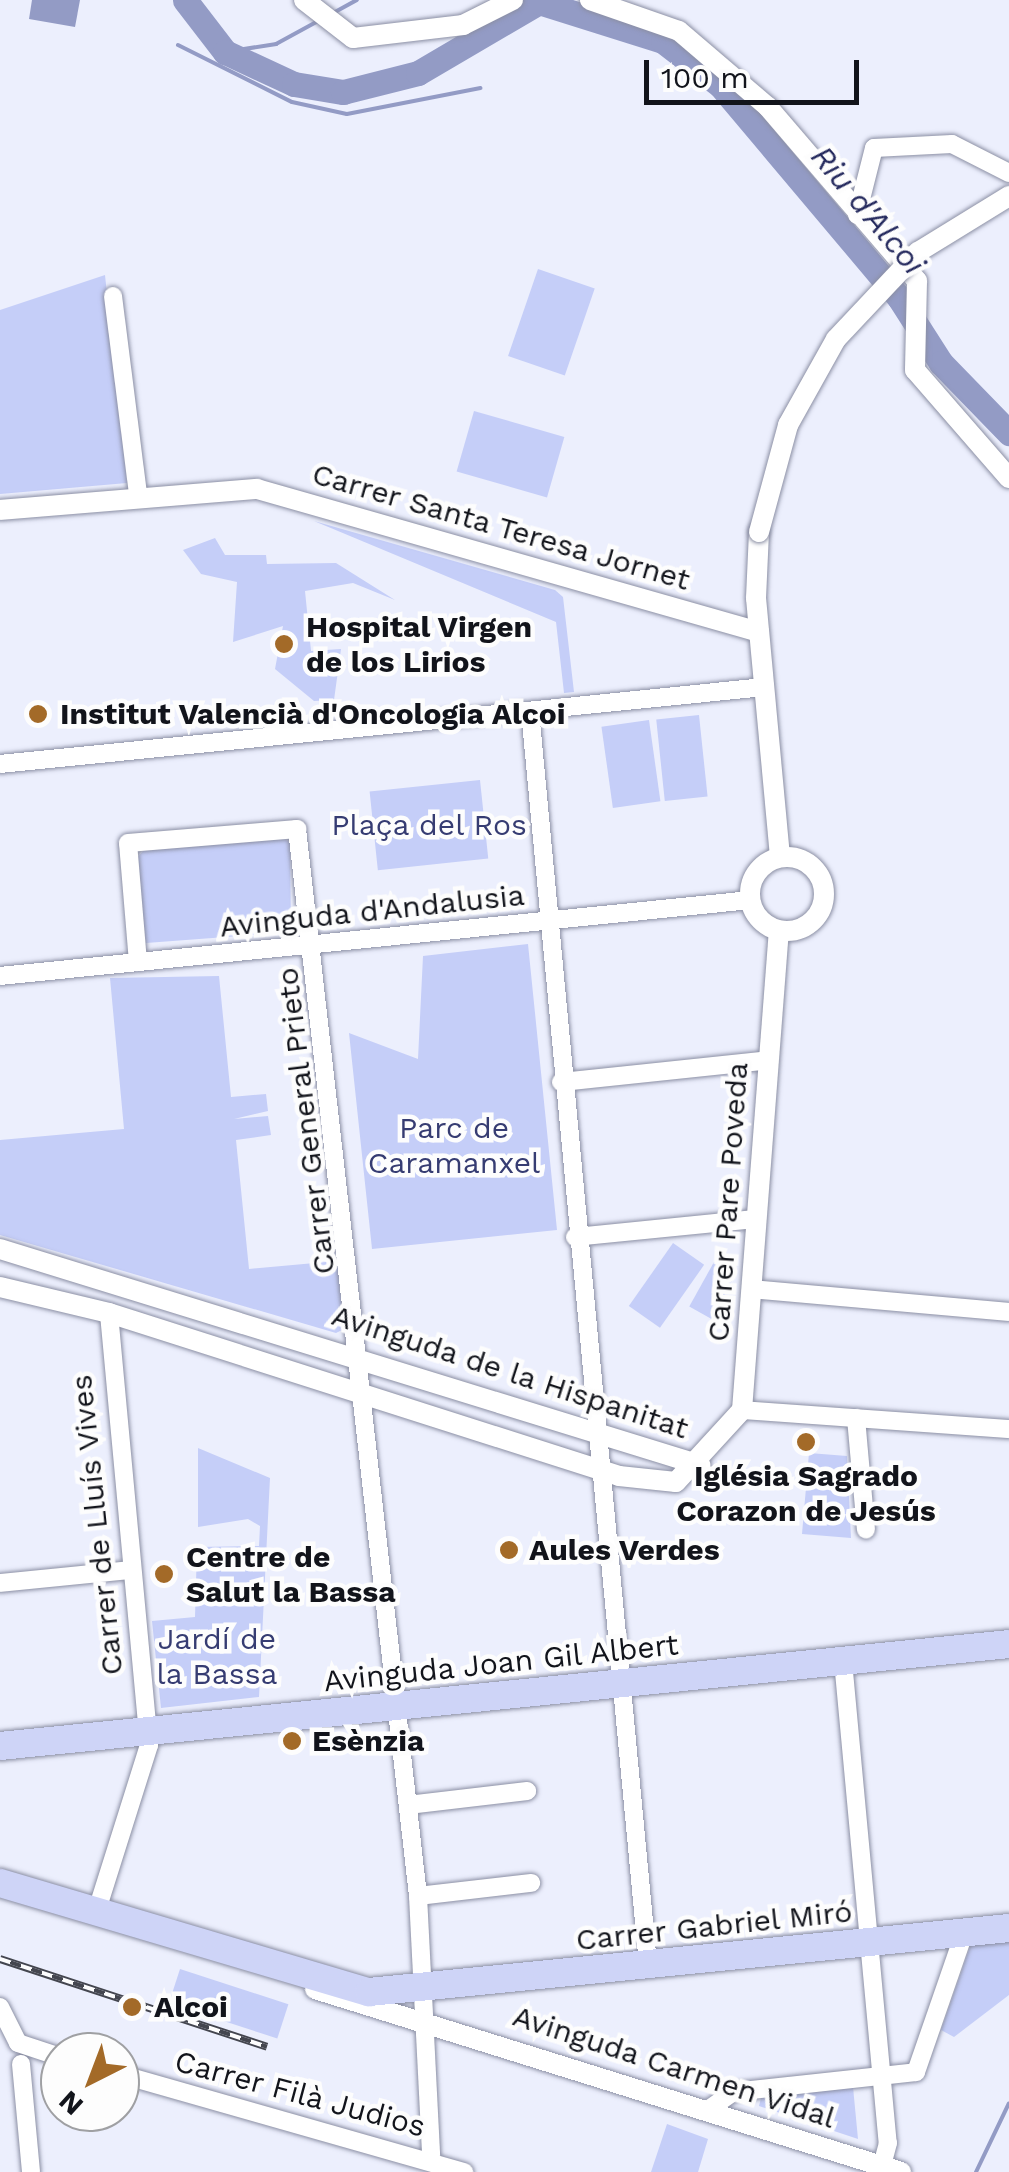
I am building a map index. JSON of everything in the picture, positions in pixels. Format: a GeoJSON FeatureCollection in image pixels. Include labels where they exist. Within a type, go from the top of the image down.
{"type":"FeatureCollection","features":[{"type":"Feature","properties":{"kind":"main road","name":"Avinguda Joan Gil Albert"},"geometry":{"type":"LineString","coordinates":[[0,1746],[1009,1644]]}},
{"type":"Feature","properties":{"kind":"main road","name":"Carrer Gabriel Miró"},"geometry":{"type":"LineString","coordinates":[[2,1883],[361,1992],[1009,1928]]}},
{"type":"Feature","properties":{"kind":"street"},"geometry":{"type":"LineString","coordinates":[[304,0],[353,38],[464,25],[513,0]]}},
{"type":"Feature","properties":{"kind":"street"},"geometry":{"type":"LineString","coordinates":[[590,0],[644,16],[694,40],[749,87],[919,289],[910,340],[927,390],[1009,478]]}},
{"type":"Feature","properties":{"kind":"street"},"geometry":{"type":"LineString","coordinates":[[857,216],[874,148],[952,144],[1009,173]]}},
{"type":"Feature","properties":{"kind":"street"},"geometry":{"type":"LineString","coordinates":[[780,857],[759,632],[760,532],[788,425],[836,339],[918,252],[1009,196]]}},
{"type":"Feature","properties":{"kind":"street"},"geometry":{"type":"LineString","coordinates":[[114,296],[138,495]]}},
{"type":"Feature","properties":{"kind":"street","name":"Carrer Santa Teresa Jornet"},"geometry":{"type":"LineString","coordinates":[[0,510],[138,495],[257,489],[759,632]]}},
{"type":"Feature","properties":{"kind":"street"},"geometry":{"type":"LineString","coordinates":[[0,764],[765,687]]}},
{"type":"Feature","properties":{"kind":"street"},"geometry":{"type":"LineString","coordinates":[[530,711],[574,1237],[648,1964]]}},
{"type":"Feature","properties":{"kind":"street","name":"Carrer General Prieto"},"geometry":{"type":"LineString","coordinates":[[138,962],[128,844],[290,824],[298,831],[361,1356],[418,1896],[426,1988],[431,2156]]}},
{"type":"Feature","properties":{"kind":"street"},"geometry":{"type":"LineString","coordinates":[[780,857],[812,866],[824,898],[806,926],[779,930],[751,900],[756,872],[780,857]]}},
{"type":"Feature","properties":{"kind":"street","name":"Avinguda d'Andalusia"},"geometry":{"type":"LineString","coordinates":[[0,976],[751,900]]}},
{"type":"Feature","properties":{"kind":"street","name":"Carrer Pare Poveda"},"geometry":{"type":"LineString","coordinates":[[742,1410],[779,930]]}},
{"type":"Feature","properties":{"kind":"street"},"geometry":{"type":"LineString","coordinates":[[561,1082],[769,1060]]}},
{"type":"Feature","properties":{"kind":"street"},"geometry":{"type":"LineString","coordinates":[[574,1237],[756,1219]]}},
{"type":"Feature","properties":{"kind":"street","name":"Avinguda de la Hispanitat"},"geometry":{"type":"LineString","coordinates":[[0,1249],[361,1356],[700,1465]]}},
{"type":"Feature","properties":{"kind":"street","name":"Avinguda de la Hispanitat"},"geometry":{"type":"LineString","coordinates":[[0,1287],[109,1313],[598,1469],[665,1483],[700,1465]]}},
{"type":"Feature","properties":{"kind":"street"},"geometry":{"type":"LineString","coordinates":[[751,1289],[1009,1312]]}},
{"type":"Feature","properties":{"kind":"street","name":"Carrer de Lluís Vives"},"geometry":{"type":"LineString","coordinates":[[97,1910],[148,1757],[109,1313]]}},
{"type":"Feature","properties":{"kind":"street"},"geometry":{"type":"LineString","coordinates":[[700,1465],[742,1410],[1009,1429]]}},
{"type":"Feature","properties":{"kind":"street"},"geometry":{"type":"LineString","coordinates":[[856,1418],[866,1530]]}},
{"type":"Feature","properties":{"kind":"street"},"geometry":{"type":"LineString","coordinates":[[0,1584],[130,1570]]}},
{"type":"Feature","properties":{"kind":"street"},"geometry":{"type":"LineString","coordinates":[[842,1661],[891,2169]]}},
{"type":"Feature","properties":{"kind":"street"},"geometry":{"type":"LineString","coordinates":[[408,1804],[527,1791]]}},
{"type":"Feature","properties":{"kind":"street"},"geometry":{"type":"LineString","coordinates":[[418,1896],[531,1883]]}},
{"type":"Feature","properties":{"kind":"street"},"geometry":{"type":"LineString","coordinates":[[708,2109],[733,2092],[916,2072],[964,1933]]}},
{"type":"Feature","properties":{"kind":"street","name":"Avinguda Carmen Vidal"},"geometry":{"type":"LineString","coordinates":[[231,1954],[427,2027],[457,2027],[891,2169]]}},
{"type":"Feature","properties":{"kind":"street"},"geometry":{"type":"LineString","coordinates":[[0,2007],[16,2048],[32,2172]]}},
{"type":"Feature","properties":{"kind":"street","name":"Carrer Filà Judios"},"geometry":{"type":"LineString","coordinates":[[140,2079],[431,2156],[464,2172]]}},
{"type":"Feature","properties":{"kind":"green space"},"geometry":{"type":"Polygon","coordinates":[[[538,269],[595,289],[565,376],[508,356],[538,269]]]}},
{"type":"Feature","properties":{"kind":"green space"},"geometry":{"type":"Polygon","coordinates":[[[105,275],[127,483],[0,494],[0,310],[105,275]]]}},
{"type":"Feature","properties":{"kind":"green space"},"geometry":{"type":"Polygon","coordinates":[[[474,411],[564,437],[547,497],[457,472],[474,411]]]}},
{"type":"Feature","properties":{"kind":"green space"},"geometry":{"type":"Polygon","coordinates":[[[314,521],[555,590],[563,597],[574,692],[564,693],[556,622],[314,521]]]}},
{"type":"Feature","properties":{"kind":"green space"},"geometry":{"type":"Polygon","coordinates":[[[215,538],[225,555],[266,555],[267,564],[336,563],[395,600],[353,583],[305,591],[311,651],[341,649],[334,700],[314,701],[275,669],[283,626],[233,642],[237,582],[201,574],[183,550],[215,538]]]}},
{"type":"Feature","properties":{"kind":"green space"},"geometry":{"type":"Polygon","coordinates":[[[699,715],[708,797],[665,801],[656,719],[699,715]]]}},
{"type":"Feature","properties":{"kind":"green space"},"geometry":{"type":"Polygon","coordinates":[[[649,720],[660,801],[613,808],[601,727],[649,720]]]}},
{"type":"Feature","properties":{"kind":"green space","name":"Plaça del Ros"},"geometry":{"type":"Polygon","coordinates":[[[480,780],[488,859],[378,870],[370,792],[480,780]]]}},
{"type":"Feature","properties":{"kind":"green space"},"geometry":{"type":"Polygon","coordinates":[[[281,836],[290,843],[291,932],[146,943],[136,859],[144,850],[281,836]]]}},
{"type":"Feature","properties":{"kind":"green space","name":"Parc de Caramanxel"},"geometry":{"type":"Polygon","coordinates":[[[528,944],[557,1230],[372,1249],[349,1033],[418,1059],[423,956],[528,944]]]}},
{"type":"Feature","properties":{"kind":"green space"},"geometry":{"type":"Polygon","coordinates":[[[219,976],[231,1097],[266,1094],[268,1111],[234,1119],[268,1116],[271,1135],[236,1140],[249,1269],[337,1261],[344,1329],[336,1333],[0,1235],[0,1140],[124,1129],[110,978],[219,976]]]}},
{"type":"Feature","properties":{"kind":"green space"},"geometry":{"type":"Polygon","coordinates":[[[673,1243],[704,1265],[660,1328],[629,1306],[673,1243]]]}},
{"type":"Feature","properties":{"kind":"green space"},"geometry":{"type":"Polygon","coordinates":[[[714,1262],[736,1274],[711,1319],[689,1307],[714,1262]]]}},
{"type":"Feature","properties":{"kind":"green space","name":"Jardí de la Bassa"},"geometry":{"type":"Polygon","coordinates":[[[198,1448],[270,1478],[259,1697],[161,1708],[152,1621],[195,1617],[197,1547],[259,1546],[260,1526],[248,1519],[198,1527],[198,1448]]]}},
{"type":"Feature","properties":{"kind":"green space"},"geometry":{"type":"Polygon","coordinates":[[[809,1453],[847,1456],[851,1538],[802,1534],[809,1453]]]}},
{"type":"Feature","properties":{"kind":"green space"},"geometry":{"type":"Polygon","coordinates":[[[1009,1941],[1009,1995],[954,2037],[941,2030],[971,1944],[1009,1941]]]}},
{"type":"Feature","properties":{"kind":"green space"},"geometry":{"type":"Polygon","coordinates":[[[180,1969],[288,2004],[277,2038],[169,2003],[180,1969]]]}},
{"type":"Feature","properties":{"kind":"green space"},"geometry":{"type":"Polygon","coordinates":[[[853,2087],[858,2139],[759,2106],[761,2098],[853,2087]]]}},
{"type":"Feature","properties":{"kind":"green space"},"geometry":{"type":"Polygon","coordinates":[[[667,2124],[708,2139],[698,2172],[651,2172],[667,2124]]]}},
{"type":"Feature","properties":{"kind":"shaded area"},"geometry":{"type":"Polygon","coordinates":[[[32,0],[80,0],[75,27],[29,19],[32,0]]]}},
{"type":"Feature","properties":{"kind":"waterway","name":"Riu d'Alcoi"},"geometry":{"type":"LineString","coordinates":[[185,0],[225,52],[294,84],[343,92],[418,73],[539,2],[663,41],[720,85],[900,299],[941,363],[1009,433]]}},
{"type":"Feature","properties":{"kind":"waterway"},"geometry":{"type":"LineString","coordinates":[[335,12],[357,0]]}},
{"type":"Feature","properties":{"kind":"waterway"},"geometry":{"type":"LineString","coordinates":[[225,52],[276,44],[318,21]]}},
{"type":"Feature","properties":{"kind":"waterway"},"geometry":{"type":"LineString","coordinates":[[178,45],[292,102],[347,114],[481,88]]}},
{"type":"Feature","properties":{"kind":"waterway"},"geometry":{"type":"LineString","coordinates":[[976,2172],[1009,2103]]}},
{"type":"Feature","properties":{"kind":"railway"},"geometry":{"type":"LineString","coordinates":[[0,1959],[267,2047]]}},
{"type":"Feature","properties":{"kind":"place","name":"Hospital Virgen de los Lirios"},"geometry":{"type":"Point","coordinates":[284,644]}},
{"type":"Feature","properties":{"kind":"place","name":"Institut Valencià d'Oncologia Alcoi"},"geometry":{"type":"Point","coordinates":[38,714]}},
{"type":"Feature","properties":{"kind":"place","name":"Iglésia Sagrado Corazon de Jesús"},"geometry":{"type":"Point","coordinates":[806,1442]}},
{"type":"Feature","properties":{"kind":"place","name":"Aules Verdes"},"geometry":{"type":"Point","coordinates":[509,1550]}},
{"type":"Feature","properties":{"kind":"place","name":"Centre de Salut la Bassa"},"geometry":{"type":"Point","coordinates":[164,1574]}},
{"type":"Feature","properties":{"kind":"place","name":"Esènzia"},"geometry":{"type":"Point","coordinates":[292,1741]}},
{"type":"Feature","properties":{"kind":"place","name":"Alcoi"},"geometry":{"type":"Point","coordinates":[132,2007]}}]}
